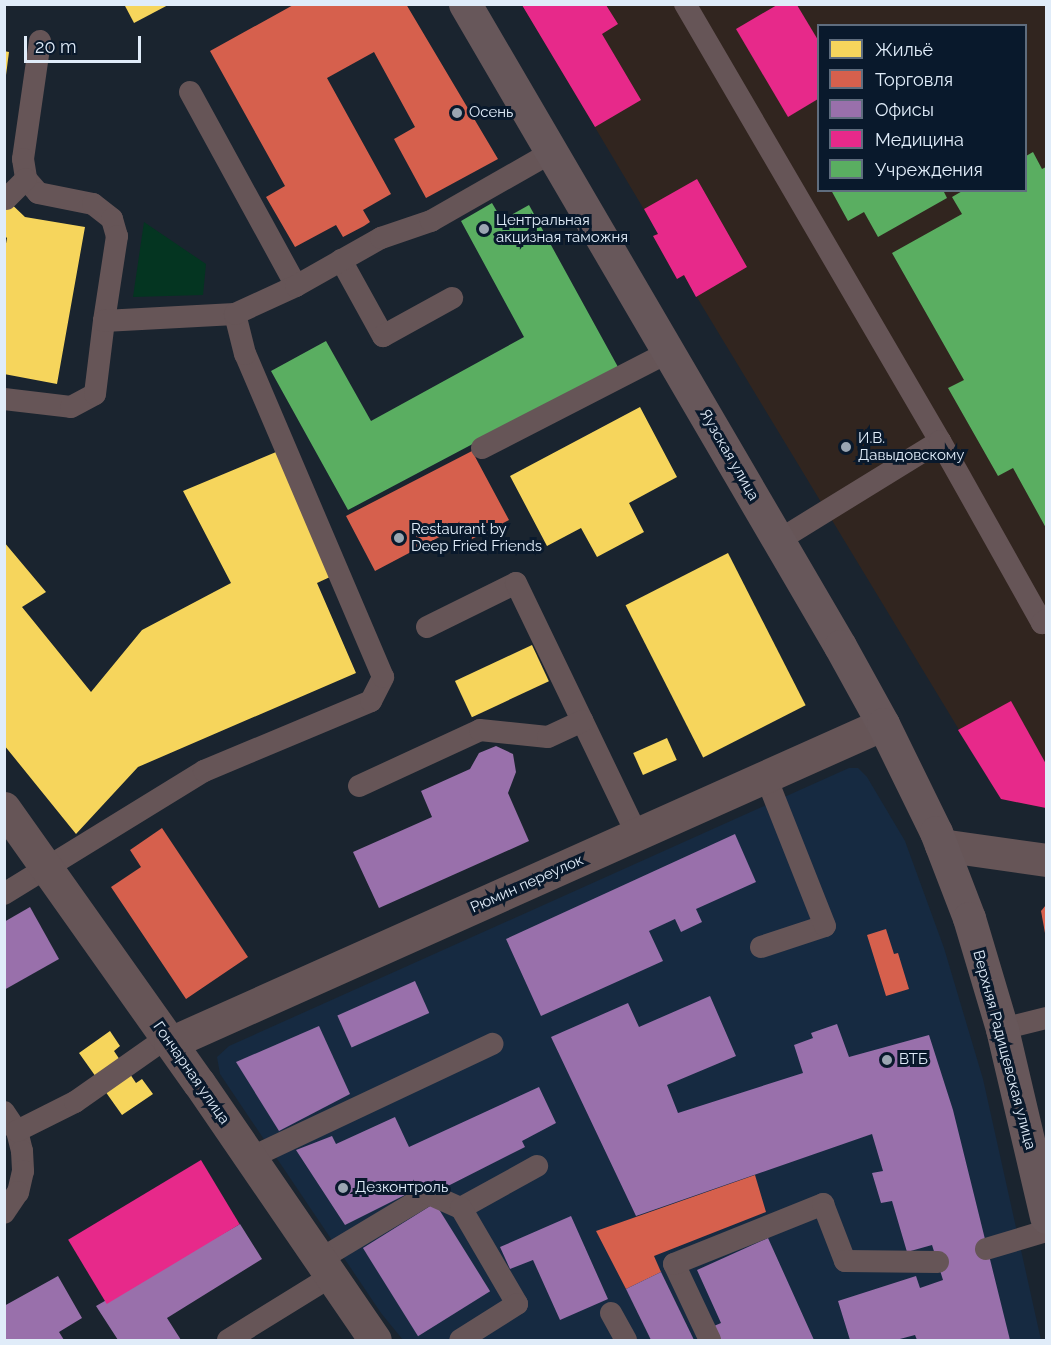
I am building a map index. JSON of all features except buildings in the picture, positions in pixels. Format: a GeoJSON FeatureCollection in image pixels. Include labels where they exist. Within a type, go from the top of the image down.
{"type":"FeatureCollection","features":[{"type":"Feature","properties":{"kind":"main road","name":"Яузская улица"},"geometry":{"type":"LineString","coordinates":[[465,4],[884,724],[941,845],[969,918]]}},
{"type":"Feature","properties":{"kind":"main road","name":"Верхняя Радищевская улица"},"geometry":{"type":"LineString","coordinates":[[969,918],[1002,1029],[1045,1200]]}},
{"type":"Feature","properties":{"kind":"street","name":"Рюмин переулок"},"geometry":{"type":"LineString","coordinates":[[168,1041],[884,724]]}},
{"type":"Feature","properties":{"kind":"street","name":"Гончарная улица"},"geometry":{"type":"LineString","coordinates":[[4,808],[250,1158],[375,1341]]}},
{"type":"Feature","properties":{"kind":"street"},"geometry":{"type":"LineString","coordinates":[[941,845],[1047,860]]}},
{"type":"Feature","properties":{"kind":"lane"},"geometry":{"type":"LineString","coordinates":[[686,4],[940,441],[1042,623],[1047,620]]}},
{"type":"Feature","properties":{"kind":"lane"},"geometry":{"type":"LineString","coordinates":[[4,399],[71,407],[95,394],[117,236],[112,219],[93,204],[38,193],[27,179],[23,159],[40,40]]}},
{"type":"Feature","properties":{"kind":"lane"},"geometry":{"type":"LineString","coordinates":[[190,92],[296,286]]}},
{"type":"Feature","properties":{"kind":"lane"},"geometry":{"type":"LineString","coordinates":[[104,321],[235,314],[296,286],[381,238],[431,221],[552,152]]}},
{"type":"Feature","properties":{"kind":"lane"},"geometry":{"type":"LineString","coordinates":[[6,199],[27,179]]}},
{"type":"Feature","properties":{"kind":"lane"},"geometry":{"type":"LineString","coordinates":[[341,260],[383,336],[452,298]]}},
{"type":"Feature","properties":{"kind":"lane"},"geometry":{"type":"LineString","coordinates":[[4,894],[204,771],[371,701],[384,677],[245,354],[235,314]]}},
{"type":"Feature","properties":{"kind":"lane"},"geometry":{"type":"LineString","coordinates":[[482,448],[669,352]]}},
{"type":"Feature","properties":{"kind":"lane"},"geometry":{"type":"LineString","coordinates":[[779,540],[940,441]]}},
{"type":"Feature","properties":{"kind":"lane"},"geometry":{"type":"LineString","coordinates":[[427,627],[516,583],[637,834]]}},
{"type":"Feature","properties":{"kind":"lane"},"geometry":{"type":"LineString","coordinates":[[359,786],[480,730],[548,737],[582,721]]}},
{"type":"Feature","properties":{"kind":"lane"},"geometry":{"type":"LineString","coordinates":[[761,947],[825,926],[766,777]]}},
{"type":"Feature","properties":{"kind":"lane"},"geometry":{"type":"LineString","coordinates":[[1002,1029],[1047,1018]]}},
{"type":"Feature","properties":{"kind":"lane"},"geometry":{"type":"LineString","coordinates":[[17,1131],[75,1102],[168,1041]]}},
{"type":"Feature","properties":{"kind":"lane"},"geometry":{"type":"LineString","coordinates":[[250,1158],[492,1044]]}},
{"type":"Feature","properties":{"kind":"lane"},"geometry":{"type":"LineString","coordinates":[[4,1112],[17,1131],[22,1151],[23,1171],[18,1191],[4,1213]]}},
{"type":"Feature","properties":{"kind":"lane"},"geometry":{"type":"LineString","coordinates":[[461,1208],[537,1166]]}},
{"type":"Feature","properties":{"kind":"lane"},"geometry":{"type":"LineString","coordinates":[[228,1341],[429,1194],[461,1208],[517,1304],[460,1341]]}},
{"type":"Feature","properties":{"kind":"lane"},"geometry":{"type":"LineString","coordinates":[[710,1341],[674,1264],[823,1204],[845,1261],[938,1262]]}},
{"type":"Feature","properties":{"kind":"lane"},"geometry":{"type":"LineString","coordinates":[[986,1249],[1047,1231]]}},
{"type":"Feature","properties":{"kind":"lane"},"geometry":{"type":"LineString","coordinates":[[611,1313],[626,1341]]}},
{"type":"Feature","properties":{"kind":"shaded area"},"geometry":{"type":"Polygon","coordinates":[[[522,5],[1046,5],[1046,808],[1001,799],[684,276],[677,279],[653,236],[658,233],[522,5]]]}},
{"type":"Feature","properties":{"kind":"shaded area"},"geometry":{"type":"Polygon","coordinates":[[[849,768],[858,768],[867,777],[905,841],[944,948],[983,1079],[1041,1340],[403,1340],[381,1313],[220,1074],[217,1057],[229,1046],[849,768]]]}},
{"type":"Feature","properties":{"kind":"green space"},"geometry":{"type":"Polygon","coordinates":[[[144,222],[206,264],[203,295],[133,297],[144,222]]]}},
{"type":"Feature","properties":{"kind":"place","name":"Осень"},"geometry":{"type":"Point","coordinates":[457,113]}},
{"type":"Feature","properties":{"kind":"place","name":"Центральная акцизная таможня"},"geometry":{"type":"Point","coordinates":[484,229]}},
{"type":"Feature","properties":{"kind":"place","name":"И.В. Давыдовскому"},"geometry":{"type":"Point","coordinates":[846,447]}},
{"type":"Feature","properties":{"kind":"place","name":"Restaurant by Deep Fried Friends"},"geometry":{"type":"Point","coordinates":[399,538]}},
{"type":"Feature","properties":{"kind":"place","name":"ВТБ"},"geometry":{"type":"Point","coordinates":[887,1060]}},
{"type":"Feature","properties":{"kind":"place","name":"Дезконтроль"},"geometry":{"type":"Point","coordinates":[343,1188]}}]}
